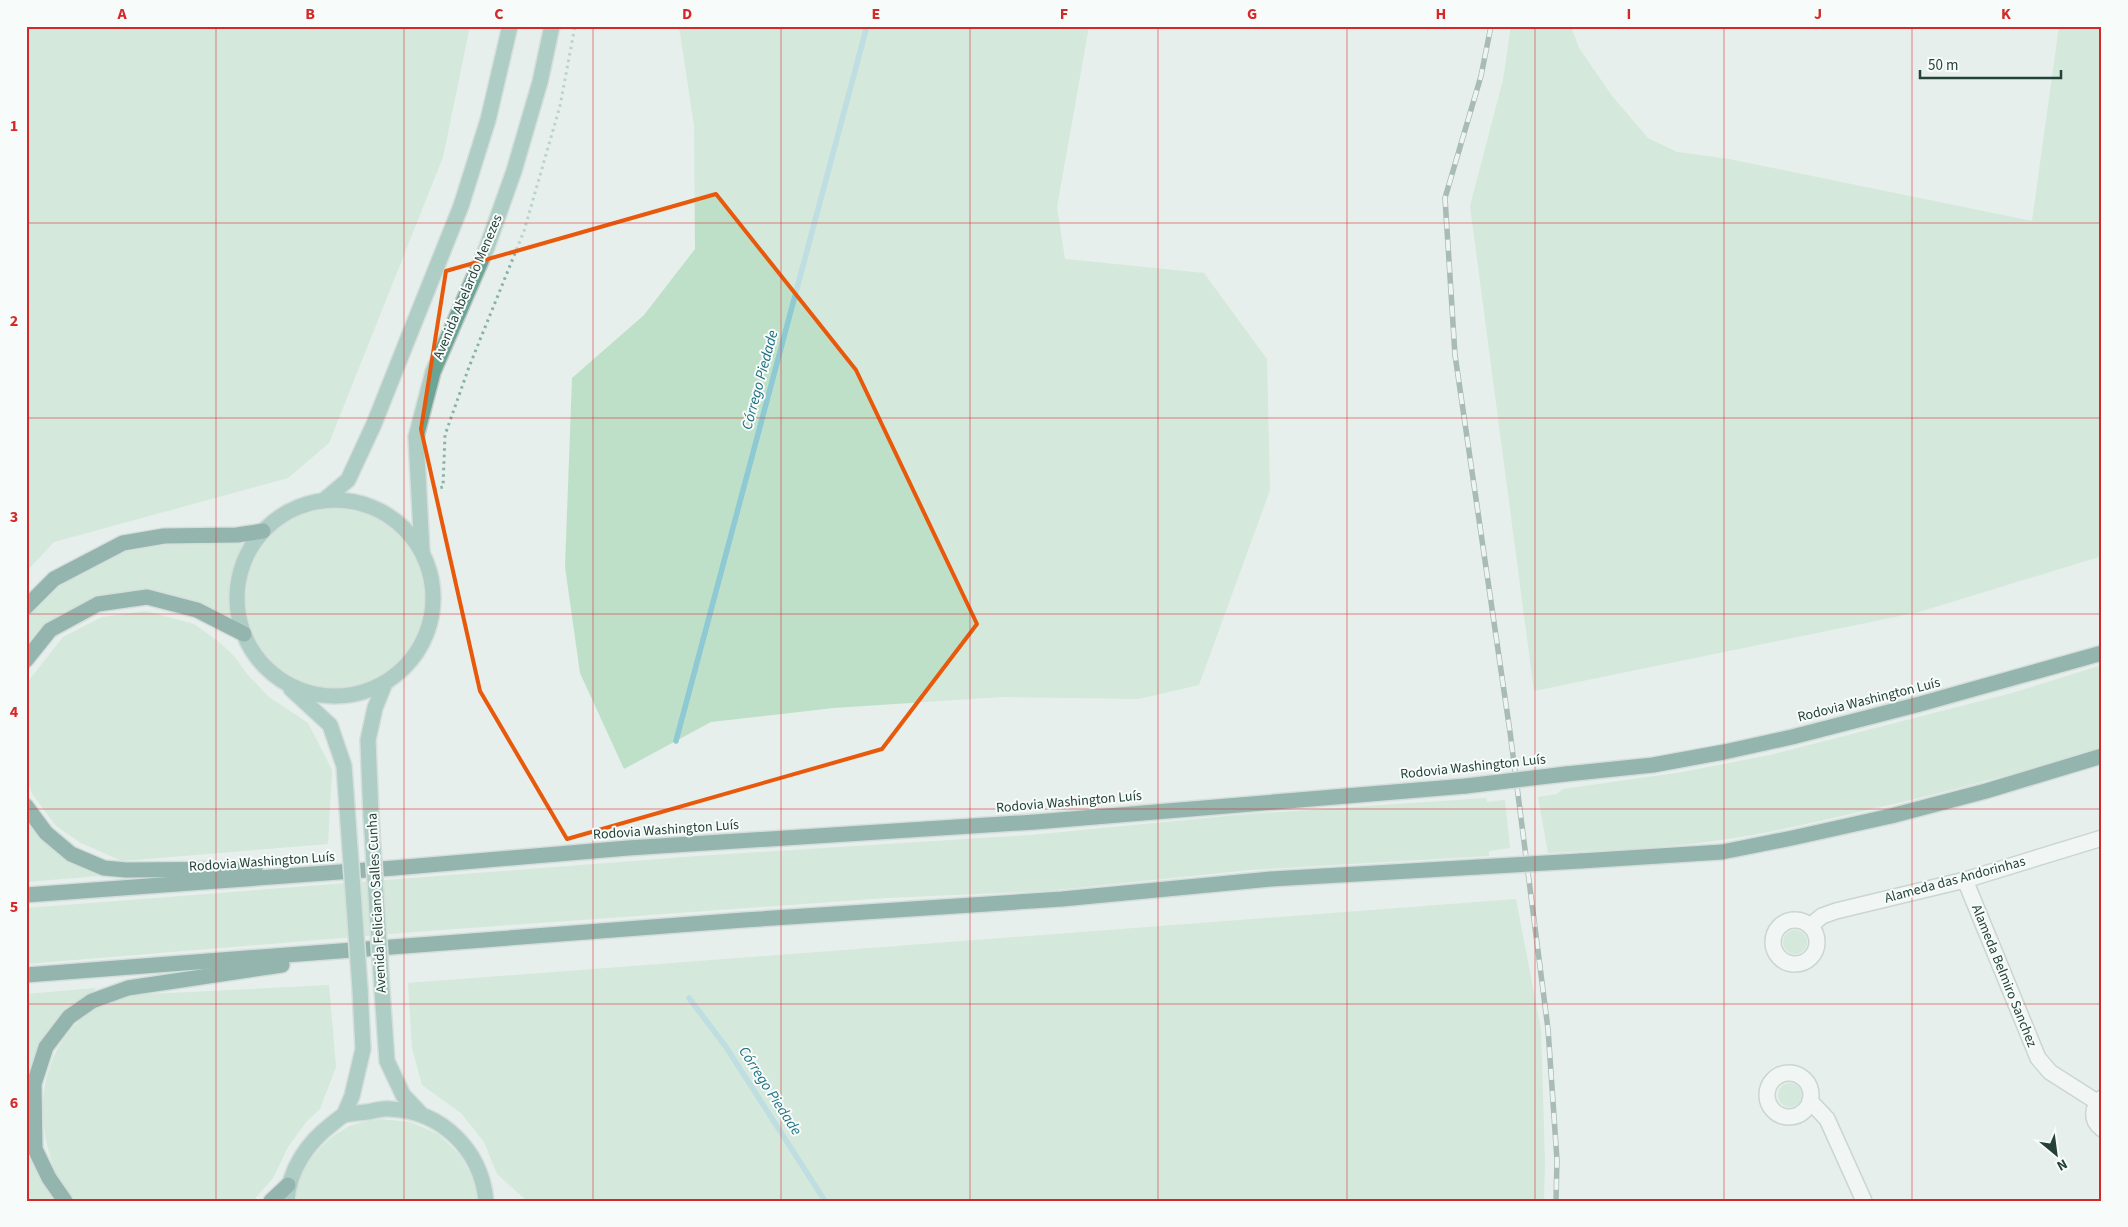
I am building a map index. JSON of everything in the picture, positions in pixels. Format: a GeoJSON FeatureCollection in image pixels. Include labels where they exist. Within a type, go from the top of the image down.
{"type":"FeatureCollection","features":[{"type":"Feature","properties":{"kind":"highway"},"geometry":{"type":"LineString","coordinates":[[26,607],[54,579],[123,543],[164,536],[237,535],[263,531]]}},
{"type":"Feature","properties":{"kind":"highway"},"geometry":{"type":"LineString","coordinates":[[26,660],[50,630],[98,604],[147,597],[197,610],[244,634]]}},
{"type":"Feature","properties":{"kind":"highway","name":"Rodovia Washington Luís"},"geometry":{"type":"LineString","coordinates":[[26,895],[394,868],[628,848],[1035,822],[1466,786],[1653,765],[1784,738],[1920,704],[2102,653]]}},
{"type":"Feature","properties":{"kind":"highway"},"geometry":{"type":"LineString","coordinates":[[26,974],[744,920],[1062,899],[1271,879],[1657,858],[1722,852],[1891,816],[1976,794],[2102,756]]}},
{"type":"Feature","properties":{"kind":"highway"},"geometry":{"type":"LineString","coordinates":[[26,806],[46,833],[71,854],[104,868],[126,870],[394,868]]}},
{"type":"Feature","properties":{"kind":"highway"},"geometry":{"type":"LineString","coordinates":[[65,1201],[48,1178],[35,1149],[34,1084],[46,1047],[69,1018],[92,1001],[128,988],[404,947]]}},
{"type":"Feature","properties":{"kind":"highway"},"geometry":{"type":"LineString","coordinates":[[271,1201],[288,1185]]}},
{"type":"Feature","properties":{"kind":"main road"},"geometry":{"type":"LineString","coordinates":[[323,501],[348,480],[374,424],[461,206],[488,120],[510,26]]}},
{"type":"Feature","properties":{"kind":"main road","name":"Avenida Abelardo Menezes"},"geometry":{"type":"LineString","coordinates":[[422,552],[416,437],[433,372],[487,248],[514,171],[540,82],[552,26]]}},
{"type":"Feature","properties":{"kind":"main road"},"geometry":{"type":"LineString","coordinates":[[323,501],[354,502],[370,506],[391,516],[408,532],[422,552],[432,580],[433,610],[425,638],[408,664],[385,683],[365,692],[344,696],[322,696],[302,691],[282,681],[263,666],[249,647],[236,605],[237,585],[245,559],[263,531],[281,516],[301,506],[323,501]]}},
{"type":"Feature","properties":{"kind":"main road","name":"Avenida Feliciano Salles Cunha"},"geometry":{"type":"LineString","coordinates":[[282,681],[330,725],[344,766],[363,1049],[352,1096],[344,1115]]}},
{"type":"Feature","properties":{"kind":"main road","name":"Avenida Feliciano Salles Cunha"},"geometry":{"type":"LineString","coordinates":[[385,683],[375,708],[368,740],[371,816],[387,1060],[403,1095],[421,1114]]}},
{"type":"Feature","properties":{"kind":"main road"},"geometry":{"type":"LineString","coordinates":[[287,1201],[288,1185],[302,1153],[326,1128],[344,1115],[389,1108],[421,1114],[449,1130],[471,1153],[484,1182],[496,1201]]}},
{"type":"Feature","properties":{"kind":"main road"},"geometry":{"type":"LineString","coordinates":[[484,1182],[486,1201]]}},
{"type":"Feature","properties":{"kind":"street","name":"Alameda das Andorinhas"},"geometry":{"type":"LineString","coordinates":[[1810,926],[1822,916],[1836,910],[1965,880],[2102,838]]}},
{"type":"Feature","properties":{"kind":"street","name":"Alameda Belmiro Sanchez"},"geometry":{"type":"LineString","coordinates":[[1965,880],[2038,1058],[2050,1072],[2099,1100],[2093,1110],[2094,1119],[2102,1129]]}},
{"type":"Feature","properties":{"kind":"street"},"geometry":{"type":"LineString","coordinates":[[1810,1101],[1828,1119],[1864,1201]]}},
{"type":"Feature","properties":{"kind":"path"},"geometry":{"type":"LineString","coordinates":[[419,491],[443,488],[445,435],[469,367],[524,231],[560,106],[575,26]]}},
{"type":"Feature","properties":{"kind":"highlighted area"},"geometry":{"type":"Polygon","coordinates":[[[716,194],[856,370],[977,624],[882,749],[567,839],[480,691],[421,429],[446,271],[716,194]]]}},
{"type":"Feature","properties":{"kind":"green space"},"geometry":{"type":"Polygon","coordinates":[[[26,26],[470,26],[443,157],[329,443],[288,478],[54,542],[26,572],[26,26]]]}},
{"type":"Feature","properties":{"kind":"green space"},"geometry":{"type":"Polygon","coordinates":[[[679,26],[1089,26],[1057,207],[1065,259],[1204,273],[1267,359],[1270,490],[1199,685],[1139,699],[1002,697],[834,708],[711,722],[624,769],[580,673],[565,567],[572,378],[644,315],[695,249],[694,126],[679,26]]]}},
{"type":"Feature","properties":{"kind":"green space"},"geometry":{"type":"Polygon","coordinates":[[[1511,26],[1571,26],[1579,48],[1612,96],[1648,138],[1677,152],[1729,159],[2032,221],[2059,26],[2102,26],[2102,556],[1919,612],[1534,691],[1470,206],[1503,80],[1511,26]]]}},
{"type":"Feature","properties":{"kind":"green space"},"geometry":{"type":"Polygon","coordinates":[[[344,509],[377,519],[392,529],[404,541],[414,556],[420,572],[423,581],[423,615],[414,640],[404,655],[392,667],[377,677],[352,686],[326,687],[293,677],[278,667],[266,655],[256,640],[247,615],[246,589],[256,556],[266,541],[278,529],[293,519],[318,510],[344,509]]]}},
{"type":"Feature","properties":{"kind":"green space"},"geometry":{"type":"Polygon","coordinates":[[[256,536],[243,554],[235,575],[233,608],[235,619],[198,604],[98,600],[26,652],[26,613],[56,582],[124,548],[164,541],[256,536]]]}},
{"type":"Feature","properties":{"kind":"green space"},"geometry":{"type":"Polygon","coordinates":[[[146,611],[194,624],[219,642],[235,657],[247,674],[269,697],[308,723],[332,770],[328,844],[122,861],[81,843],[56,826],[33,795],[26,779],[26,694],[30,679],[63,637],[102,617],[146,611]]]}},
{"type":"Feature","properties":{"kind":"green space"},"geometry":{"type":"Polygon","coordinates":[[[2102,665],[2102,747],[1959,788],[1773,831],[1693,844],[1548,853],[1538,797],[1557,794],[1563,789],[1683,772],[1770,755],[2012,693],[2102,665]]]}},
{"type":"Feature","properties":{"kind":"green space"},"geometry":{"type":"Polygon","coordinates":[[[1486,798],[1487,802],[1505,800],[1510,848],[1489,851],[1489,856],[1250,870],[1046,891],[886,898],[414,932],[26,964],[26,908],[698,856],[1031,835],[1237,815],[1486,798]]]}},
{"type":"Feature","properties":{"kind":"green space"},"geometry":{"type":"Polygon","coordinates":[[[26,817],[40,837],[67,859],[99,876],[26,882],[26,817]]]}},
{"type":"Feature","properties":{"kind":"green space"},"geometry":{"type":"Polygon","coordinates":[[[1516,899],[1541,1030],[1545,1162],[1544,1201],[527,1201],[497,1174],[484,1142],[461,1113],[422,1085],[412,1048],[408,983],[1516,899]]]}},
{"type":"Feature","properties":{"kind":"green space"},"geometry":{"type":"Polygon","coordinates":[[[1795,930],[1803,934],[1807,942],[1803,950],[1795,954],[1787,950],[1783,942],[1787,934],[1795,930]]]}},
{"type":"Feature","properties":{"kind":"green space"},"geometry":{"type":"Polygon","coordinates":[[[329,985],[336,1067],[320,1109],[307,1121],[288,1147],[273,1178],[253,1201],[75,1201],[56,1173],[49,1153],[43,1110],[49,1068],[69,1031],[85,1016],[105,1002],[128,995],[329,985]]]}},
{"type":"Feature","properties":{"kind":"green space"},"geometry":{"type":"Polygon","coordinates":[[[96,988],[67,1013],[27,1083],[27,1124],[30,1150],[43,1181],[56,1201],[26,1201],[26,994],[96,988]]]}},
{"type":"Feature","properties":{"kind":"green space"},"geometry":{"type":"Polygon","coordinates":[[[1790,1083],[1798,1087],[1802,1095],[1798,1103],[1790,1107],[1782,1103],[1778,1095],[1782,1087],[1790,1083]]]}},
{"type":"Feature","properties":{"kind":"green space"},"geometry":{"type":"Polygon","coordinates":[[[380,1119],[410,1122],[438,1134],[460,1155],[474,1181],[477,1201],[296,1201],[297,1189],[306,1167],[321,1147],[350,1126],[380,1119]]]}},
{"type":"Feature","properties":{"kind":"waterway","name":"Córrego Piedade"},"geometry":{"type":"LineString","coordinates":[[676,741],[867,26]]}},
{"type":"Feature","properties":{"kind":"waterway","name":"Córrego Piedade"},"geometry":{"type":"LineString","coordinates":[[689,998],[726,1047],[825,1201]]}},
{"type":"Feature","properties":{"kind":"railway"},"geometry":{"type":"LineString","coordinates":[[1491,26],[1481,76],[1445,198],[1455,355],[1510,732],[1548,1029],[1557,1160],[1556,1201]]}}]}
